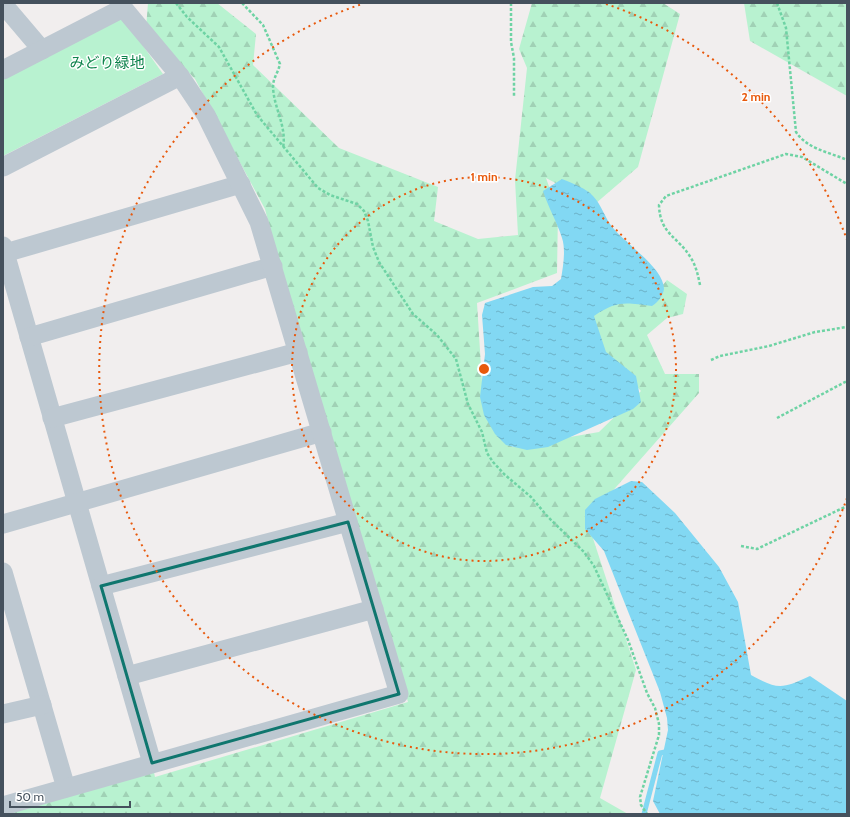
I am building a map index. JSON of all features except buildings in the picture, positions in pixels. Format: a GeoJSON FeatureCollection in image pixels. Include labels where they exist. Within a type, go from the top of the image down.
{"type":"FeatureCollection","features":[{"type":"Feature","properties":{"kind":"street"},"geometry":{"type":"LineString","coordinates":[[3,4],[42,50]]}},
{"type":"Feature","properties":{"kind":"street"},"geometry":{"type":"LineString","coordinates":[[3,70],[121,6],[180,76],[206,115],[259,222],[399,694],[3,806]]}},
{"type":"Feature","properties":{"kind":"street"},"geometry":{"type":"LineString","coordinates":[[3,166],[180,76]]}},
{"type":"Feature","properties":{"kind":"street"},"geometry":{"type":"LineString","coordinates":[[152,763],[4,250],[241,184]]}},
{"type":"Feature","properties":{"kind":"street"},"geometry":{"type":"LineString","coordinates":[[29,337],[273,266]]}},
{"type":"Feature","properties":{"kind":"street"},"geometry":{"type":"LineString","coordinates":[[52,418],[298,352]]}},
{"type":"Feature","properties":{"kind":"street"},"geometry":{"type":"LineString","coordinates":[[3,524],[322,432]]}},
{"type":"Feature","properties":{"kind":"street"},"geometry":{"type":"LineString","coordinates":[[101,586],[348,522]]}},
{"type":"Feature","properties":{"kind":"street"},"geometry":{"type":"LineString","coordinates":[[3,572],[9,617],[42,705],[66,788]]}},
{"type":"Feature","properties":{"kind":"street"},"geometry":{"type":"LineString","coordinates":[[127,676],[374,609]]}},
{"type":"Feature","properties":{"kind":"street"},"geometry":{"type":"LineString","coordinates":[[3,714],[42,705]]}},
{"type":"Feature","properties":{"kind":"path"},"geometry":{"type":"LineString","coordinates":[[176,3],[187,17],[219,46],[257,115],[283,148],[318,188],[330,195],[356,204],[364,211],[368,220],[370,235],[379,262],[413,314],[437,336],[456,359],[468,404],[482,432],[487,453],[504,474],[531,497],[584,552],[594,566],[628,640],[655,708],[659,724],[659,735],[640,797],[641,805],[647,814]]}},
{"type":"Feature","properties":{"kind":"path"},"geometry":{"type":"LineString","coordinates":[[242,3],[263,25],[280,64],[274,78],[273,87],[275,101],[284,130],[283,148]]}},
{"type":"Feature","properties":{"kind":"path"},"geometry":{"type":"LineString","coordinates":[[510,3],[514,58],[514,96]]}},
{"type":"Feature","properties":{"kind":"path"},"geometry":{"type":"LineString","coordinates":[[777,3],[786,28],[796,132],[801,141],[809,146],[847,160]]}},
{"type":"Feature","properties":{"kind":"path"},"geometry":{"type":"LineString","coordinates":[[700,285],[698,273],[690,256],[667,231],[659,217],[658,205],[666,196],[786,154],[802,157],[847,184]]}},
{"type":"Feature","properties":{"kind":"path"},"geometry":{"type":"LineString","coordinates":[[711,360],[720,356],[769,346],[815,332],[847,327]]}},
{"type":"Feature","properties":{"kind":"path"},"geometry":{"type":"LineString","coordinates":[[777,418],[847,381]]}},
{"type":"Feature","properties":{"kind":"path"},"geometry":{"type":"LineString","coordinates":[[741,546],[750,549],[757,548],[847,506]]}},
{"type":"Feature","properties":{"kind":"highlighted area"},"geometry":{"type":"Polygon","coordinates":[[[348,522],[399,694],[152,763],[101,586],[348,522]]]}},
{"type":"Feature","properties":{"kind":"green space"},"geometry":{"type":"Polygon","coordinates":[[[148,3],[217,3],[256,34],[253,65],[339,148],[438,187],[434,221],[478,239],[518,235],[515,180],[527,68],[519,49],[532,3],[663,3],[680,14],[638,167],[595,204],[546,178],[558,212],[557,273],[477,303],[482,382],[512,447],[599,432],[641,391],[604,353],[591,313],[620,298],[652,298],[667,280],[687,294],[683,314],[667,318],[647,335],[665,374],[699,374],[699,393],[587,520],[636,670],[600,798],[628,814],[3,814],[152,763],[155,777],[408,702],[276,252],[265,209],[195,79],[146,28],[148,3]]]}},
{"type":"Feature","properties":{"kind":"green space"},"geometry":{"type":"Polygon","coordinates":[[[744,3],[847,3],[847,96],[750,41],[744,3]]]}},
{"type":"Feature","properties":{"kind":"green space","name":"みどり緑地"},"geometry":{"type":"Polygon","coordinates":[[[122,16],[163,74],[3,156],[3,79],[122,16]]]}},
{"type":"Feature","properties":{"kind":"water"},"geometry":{"type":"Polygon","coordinates":[[[562,179],[584,189],[593,196],[610,224],[657,272],[664,289],[660,299],[652,306],[635,304],[616,305],[609,307],[594,316],[606,352],[636,376],[641,402],[633,409],[548,447],[527,450],[506,445],[495,434],[484,415],[480,397],[485,354],[482,315],[485,303],[533,287],[552,286],[561,279],[564,258],[563,243],[543,191],[562,179]]]}},
{"type":"Feature","properties":{"kind":"water"},"geometry":{"type":"Polygon","coordinates":[[[631,481],[642,482],[675,513],[719,567],[738,602],[751,675],[768,683],[780,686],[793,683],[810,676],[847,701],[847,814],[660,814],[653,801],[668,730],[667,718],[660,692],[604,551],[585,529],[585,510],[595,499],[631,481]]]}},
{"type":"Feature","properties":{"kind":"waterway"},"geometry":{"type":"LineString","coordinates":[[644,814],[660,753],[670,751]]}}]}
